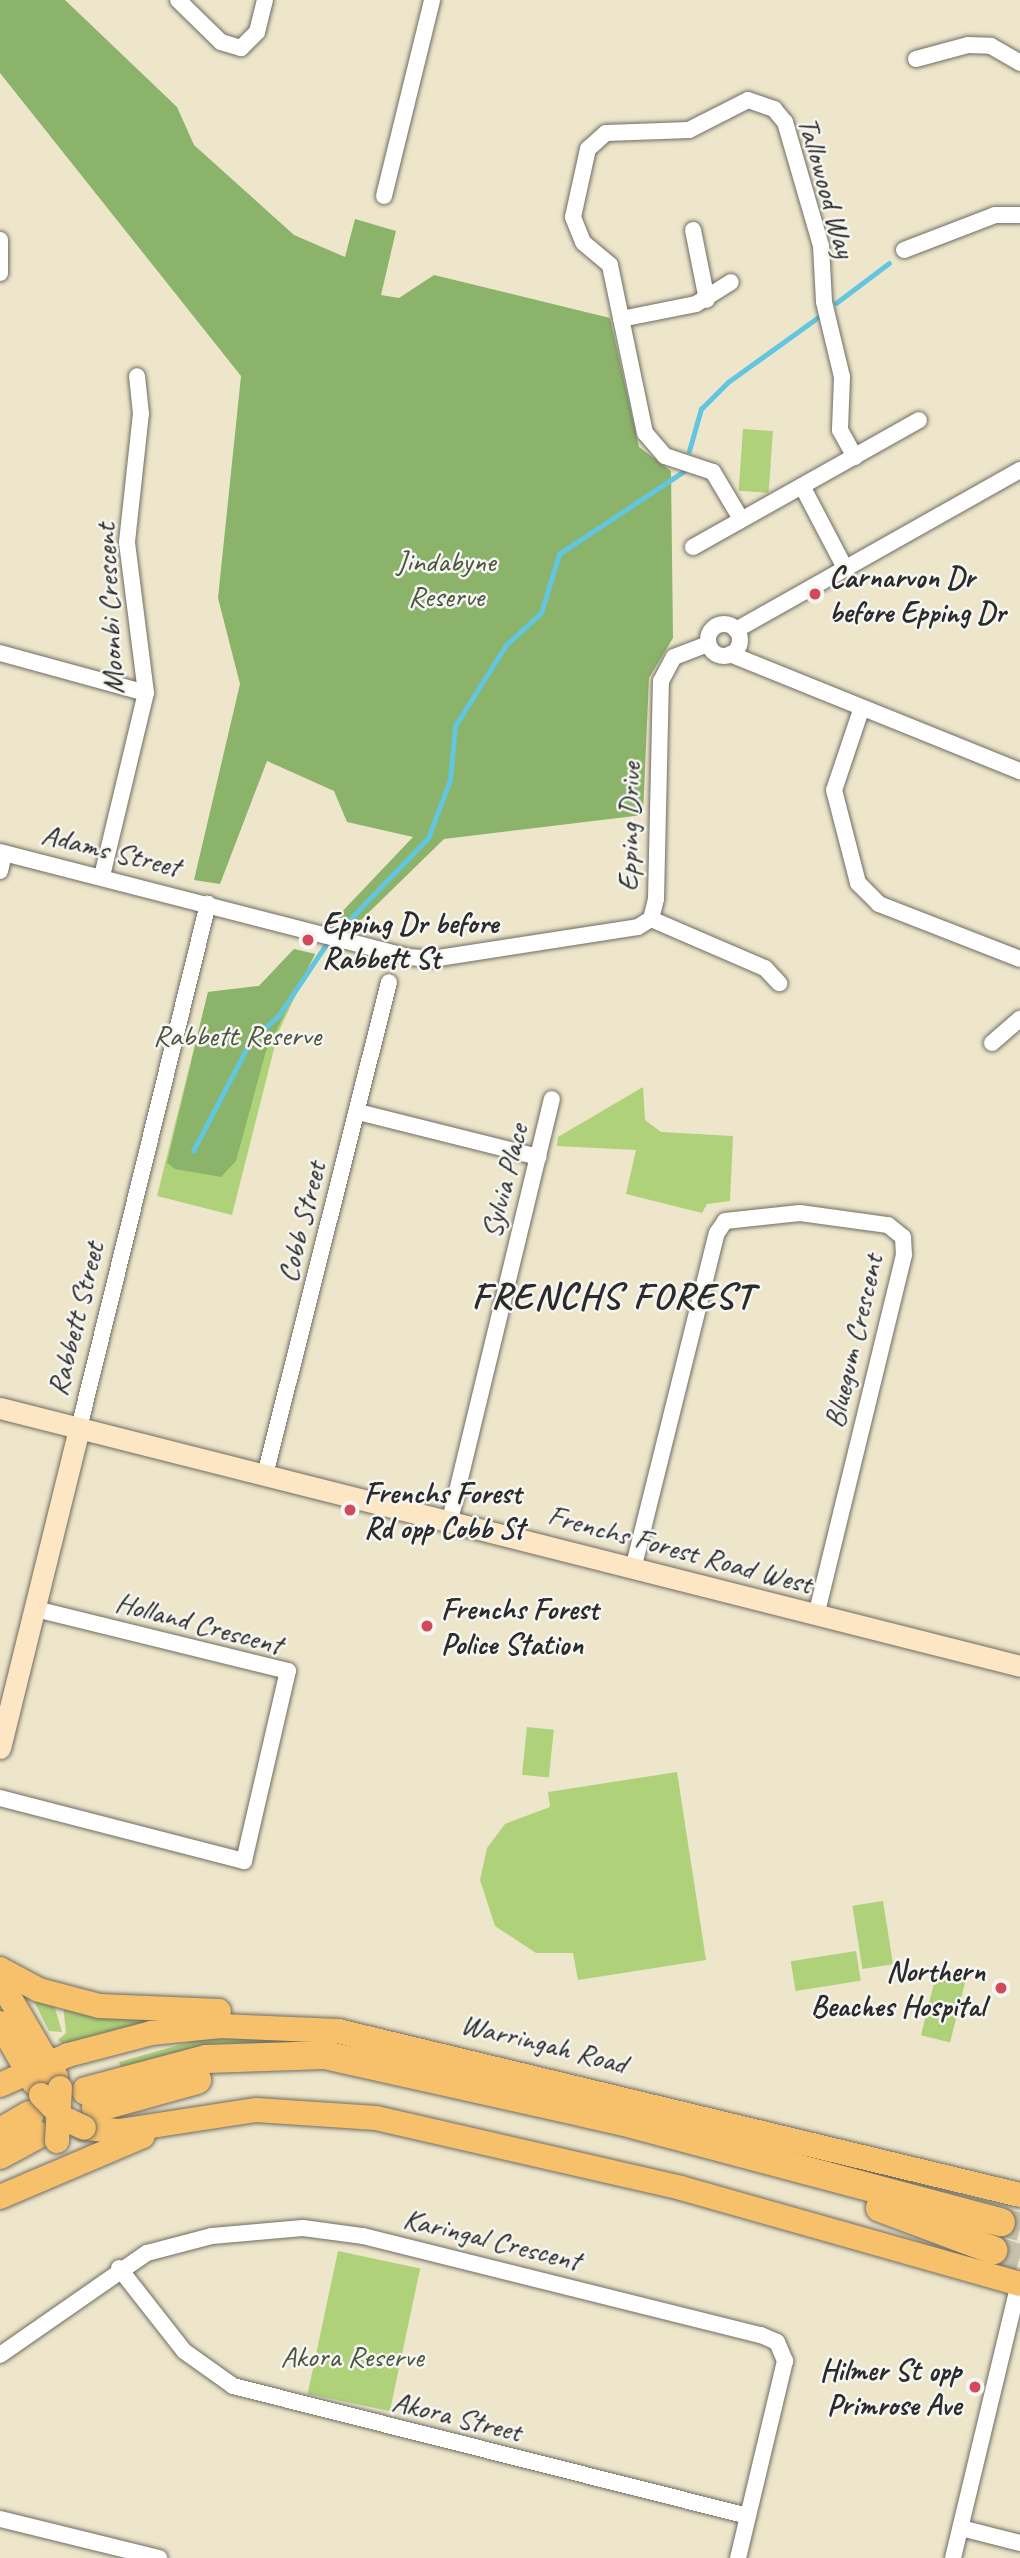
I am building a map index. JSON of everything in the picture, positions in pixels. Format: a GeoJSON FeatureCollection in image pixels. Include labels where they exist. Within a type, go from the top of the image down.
{"type":"FeatureCollection","features":[{"type":"Feature","properties":{"kind":"highway","name":"Warringah Road"},"geometry":{"type":"LineString","coordinates":[[0,2132],[61,2113],[206,2059],[325,2054],[624,2122],[999,2237],[470,2100],[323,2071],[209,2077],[61,2113],[0,2155]]}},
{"type":"Feature","properties":{"kind":"main road","name":"Frenchs Forest Road West"},"geometry":{"type":"LineString","coordinates":[[0,1408],[634,1565],[816,1616],[1020,1666]]}},
{"type":"Feature","properties":{"kind":"main road","name":"Rabbett Street"},"geometry":{"type":"LineString","coordinates":[[0,1748],[79,1428]]}},
{"type":"Feature","properties":{"kind":"main road"},"geometry":{"type":"LineString","coordinates":[[0,1969],[38,1990],[99,2006],[291,2014],[402,2042]]}},
{"type":"Feature","properties":{"kind":"main road"},"geometry":{"type":"LineString","coordinates":[[0,1980],[37,2067],[61,2113],[119,2131],[182,2119],[276,2109],[376,2118],[681,2188],[1020,2283]]}},
{"type":"Feature","properties":{"kind":"main road"},"geometry":{"type":"LineString","coordinates":[[0,2023],[37,2067]]}},
{"type":"Feature","properties":{"kind":"main road","name":"Warringah Road"},"geometry":{"type":"LineString","coordinates":[[0,2085],[37,2067],[129,2037],[221,2026],[313,2028],[402,2042],[1020,2195]]}},
{"type":"Feature","properties":{"kind":"main road"},"geometry":{"type":"LineString","coordinates":[[0,2196],[34,2173],[61,2113]]}},
{"type":"Feature","properties":{"kind":"main road"},"geometry":{"type":"LineString","coordinates":[[0,2196],[182,2119]]}},
{"type":"Feature","properties":{"kind":"street"},"geometry":{"type":"LineString","coordinates":[[178,0],[221,42],[241,48],[257,32],[265,0]]}},
{"type":"Feature","properties":{"kind":"street"},"geometry":{"type":"LineString","coordinates":[[384,196],[432,0]]}},
{"type":"Feature","properties":{"kind":"street"},"geometry":{"type":"LineString","coordinates":[[916,59],[991,46],[1020,63]]}},
{"type":"Feature","properties":{"kind":"street","name":"Tallowood Way"},"geometry":{"type":"LineString","coordinates":[[741,519],[713,472],[664,456],[645,433],[610,265],[583,242],[573,217],[588,149],[622,130],[689,131],[748,100],[774,108],[785,122],[821,246],[824,302],[842,377],[840,430],[855,457]]}},
{"type":"Feature","properties":{"kind":"street"},"geometry":{"type":"LineString","coordinates":[[904,250],[995,215],[1020,215]]}},
{"type":"Feature","properties":{"kind":"street"},"geometry":{"type":"LineString","coordinates":[[693,230],[707,300]]}},
{"type":"Feature","properties":{"kind":"street"},"geometry":{"type":"LineString","coordinates":[[0,240],[0,273]]}},
{"type":"Feature","properties":{"kind":"street"},"geometry":{"type":"LineString","coordinates":[[621,319],[707,300],[731,282]]}},
{"type":"Feature","properties":{"kind":"street","name":"Moonbi Crescent"},"geometry":{"type":"LineString","coordinates":[[102,876],[146,693],[127,542],[141,414],[137,376]]}},
{"type":"Feature","properties":{"kind":"street"},"geometry":{"type":"LineString","coordinates":[[693,547],[919,420]]}},
{"type":"Feature","properties":{"kind":"street"},"geometry":{"type":"LineString","coordinates":[[1020,470],[844,566],[736,630],[717,625],[708,644],[714,653],[730,654],[861,710],[1020,771]]}},
{"type":"Feature","properties":{"kind":"street"},"geometry":{"type":"LineString","coordinates":[[802,486],[844,566]]}},
{"type":"Feature","properties":{"kind":"street"},"geometry":{"type":"LineString","coordinates":[[730,654],[739,644],[736,630]]}},
{"type":"Feature","properties":{"kind":"street","name":"Epping Drive"},"geometry":{"type":"LineString","coordinates":[[208,904],[432,959],[638,927],[651,919],[661,681],[674,657],[708,644]]}},
{"type":"Feature","properties":{"kind":"street"},"geometry":{"type":"LineString","coordinates":[[0,653],[146,693]]}},
{"type":"Feature","properties":{"kind":"street"},"geometry":{"type":"LineString","coordinates":[[861,710],[834,790],[858,883],[879,904],[1020,959]]}},
{"type":"Feature","properties":{"kind":"street"},"geometry":{"type":"LineString","coordinates":[[0,871],[2,853]]}},
{"type":"Feature","properties":{"kind":"street","name":"Adams Street"},"geometry":{"type":"LineString","coordinates":[[2,853],[208,904]]}},
{"type":"Feature","properties":{"kind":"street","name":"Rabbett Street"},"geometry":{"type":"LineString","coordinates":[[79,1428],[208,904]]}},
{"type":"Feature","properties":{"kind":"street"},"geometry":{"type":"LineString","coordinates":[[651,919],[765,968],[779,983]]}},
{"type":"Feature","properties":{"kind":"street","name":"Cobb Street"},"geometry":{"type":"LineString","coordinates":[[265,1475],[389,982]]}},
{"type":"Feature","properties":{"kind":"street"},"geometry":{"type":"LineString","coordinates":[[992,1043],[1020,1018]]}},
{"type":"Feature","properties":{"kind":"street","name":"Sylvia Place"},"geometry":{"type":"LineString","coordinates":[[450,1520],[552,1099]]}},
{"type":"Feature","properties":{"kind":"street"},"geometry":{"type":"LineString","coordinates":[[358,1112],[538,1157]]}},
{"type":"Feature","properties":{"kind":"street","name":"Bluegum Crescent"},"geometry":{"type":"LineString","coordinates":[[634,1565],[717,1233],[725,1221],[800,1213],[888,1225],[903,1237],[904,1255],[816,1616]]}},
{"type":"Feature","properties":{"kind":"street","name":"Holland Crescent"},"geometry":{"type":"LineString","coordinates":[[0,1798],[244,1861],[288,1671],[35,1609]]}},
{"type":"Feature","properties":{"kind":"street","name":"Karingal Crescent"},"geometry":{"type":"LineString","coordinates":[[0,2355],[119,2268],[156,2249],[212,2236],[323,2230],[769,2338],[785,2361],[738,2558]]}},
{"type":"Feature","properties":{"kind":"street","name":"Akora Street"},"geometry":{"type":"LineString","coordinates":[[119,2268],[184,2351],[233,2386],[748,2516]]}},
{"type":"Feature","properties":{"kind":"street"},"geometry":{"type":"LineString","coordinates":[[953,2558],[1020,2283]]}},
{"type":"Feature","properties":{"kind":"street"},"geometry":{"type":"LineString","coordinates":[[0,2519],[134,2555],[159,2558]]}},
{"type":"Feature","properties":{"kind":"street"},"geometry":{"type":"LineString","coordinates":[[961,2528],[1020,2543]]}},
{"type":"Feature","properties":{"kind":"green space","name":"Jindabyne Reserve"},"geometry":{"type":"Polygon","coordinates":[[[0,0],[65,0],[177,107],[194,145],[294,235],[345,257],[355,219],[396,231],[381,295],[399,298],[434,275],[610,318],[639,447],[671,471],[673,638],[649,678],[643,815],[444,839],[359,922],[337,917],[413,837],[347,822],[334,791],[267,761],[220,884],[194,880],[240,684],[218,598],[241,376],[0,73],[0,0]]]}},
{"type":"Feature","properties":{"kind":"green space"},"geometry":{"type":"Polygon","coordinates":[[[743,429],[773,431],[769,493],[739,491],[743,429]]]}},
{"type":"Feature","properties":{"kind":"green space","name":"Rabbett Reserve"},"geometry":{"type":"Polygon","coordinates":[[[294,949],[315,954],[278,1033],[232,1215],[157,1196],[208,992],[259,986],[294,949]]]}},
{"type":"Feature","properties":{"kind":"green space","name":"Rabbett Reserve"},"geometry":{"type":"Polygon","coordinates":[[[294,949],[315,954],[266,1051],[236,1161],[221,1177],[175,1169],[167,1163],[208,992],[259,986],[294,949]]]}},
{"type":"Feature","properties":{"kind":"green space"},"geometry":{"type":"Polygon","coordinates":[[[643,1087],[645,1120],[661,1132],[733,1136],[730,1201],[707,1204],[702,1213],[626,1194],[636,1150],[557,1146],[558,1137],[643,1087]]]}},
{"type":"Feature","properties":{"kind":"green space"},"geometry":{"type":"Polygon","coordinates":[[[527,1727],[554,1730],[549,1778],[522,1775],[527,1727]]]}},
{"type":"Feature","properties":{"kind":"green space"},"geometry":{"type":"Polygon","coordinates":[[[677,1772],[706,1960],[578,1980],[573,1953],[536,1953],[495,1926],[480,1880],[487,1848],[505,1824],[550,1807],[548,1792],[677,1772]]]}},
{"type":"Feature","properties":{"kind":"green space"},"geometry":{"type":"Polygon","coordinates":[[[883,1901],[893,1964],[862,1969],[852,1906],[883,1901]]]}},
{"type":"Feature","properties":{"kind":"green space"},"geometry":{"type":"Polygon","coordinates":[[[856,1951],[861,1981],[796,1991],[791,1961],[856,1951]]]}},
{"type":"Feature","properties":{"kind":"green space"},"geometry":{"type":"Polygon","coordinates":[[[936,1975],[965,1982],[950,2042],[921,2035],[936,1975]]]}},
{"type":"Feature","properties":{"kind":"green space"},"geometry":{"type":"Polygon","coordinates":[[[32,1997],[53,2001],[62,2032],[49,2031],[32,1997]]]}},
{"type":"Feature","properties":{"kind":"green space"},"geometry":{"type":"Polygon","coordinates":[[[63,2004],[187,2018],[63,2044],[58,2040],[66,2033],[63,2004]]]}},
{"type":"Feature","properties":{"kind":"green space"},"geometry":{"type":"Polygon","coordinates":[[[200,2039],[287,2039],[288,2045],[121,2068],[119,2062],[200,2039]]]}},
{"type":"Feature","properties":{"kind":"green space","name":"Akora Reserve"},"geometry":{"type":"Polygon","coordinates":[[[338,2251],[420,2268],[390,2411],[308,2394],[338,2251]]]}},
{"type":"Feature","properties":{"kind":"waterway"},"geometry":{"type":"LineString","coordinates":[[836,303],[889,263]]}},
{"type":"Feature","properties":{"kind":"waterway"},"geometry":{"type":"LineString","coordinates":[[689,451],[701,409],[728,382],[817,318]]}},
{"type":"Feature","properties":{"kind":"waterway"},"geometry":{"type":"LineString","coordinates":[[351,918],[428,838],[450,780],[455,726],[506,645],[541,613],[559,554],[683,472]]}},
{"type":"Feature","properties":{"kind":"waterway"},"geometry":{"type":"LineString","coordinates":[[193,1151],[250,1042],[279,1015],[325,946]]}},
{"type":"Feature","properties":{"kind":"tunnel"},"geometry":{"type":"LineString","coordinates":[[1001,2222],[1020,2227]]}},
{"type":"Feature","properties":{"kind":"tunnel"},"geometry":{"type":"LineString","coordinates":[[993,2250],[1020,2258]]}},
{"type":"Feature","properties":{"kind":"place","name":"Carnarvon Dr before Epping Dr"},"geometry":{"type":"Point","coordinates":[815,594]}},
{"type":"Feature","properties":{"kind":"place","name":"Epping Dr before Rabbett St"},"geometry":{"type":"Point","coordinates":[308,940]}},
{"type":"Feature","properties":{"kind":"place","name":"Frenchs Forest Rd opp Cobb St"},"geometry":{"type":"Point","coordinates":[350,1510]}},
{"type":"Feature","properties":{"kind":"place","name":"Frenchs Forest Police Station"},"geometry":{"type":"Point","coordinates":[427,1626]}},
{"type":"Feature","properties":{"kind":"place","name":"Northern Beaches Hospital"},"geometry":{"type":"Point","coordinates":[1001,1988]}},
{"type":"Feature","properties":{"kind":"place","name":"Hilmer St opp Primrose Ave"},"geometry":{"type":"Point","coordinates":[975,2387]}},
{"type":"Feature","properties":{"kind":"district","name":"FRENCHS FOREST"},"geometry":{"type":"Point","coordinates":[613,1296]}}]}
